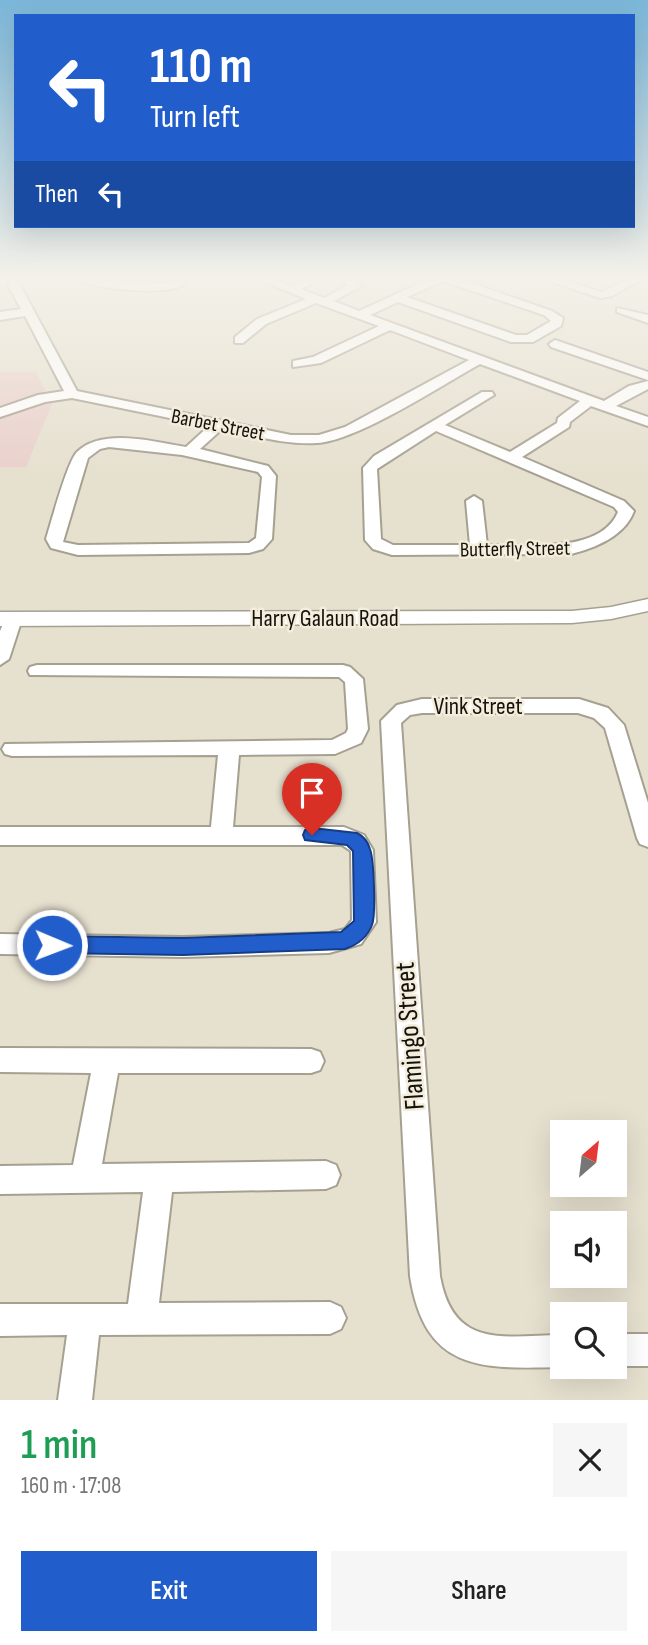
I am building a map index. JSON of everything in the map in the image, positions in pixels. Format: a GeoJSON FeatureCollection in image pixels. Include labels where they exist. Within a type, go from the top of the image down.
{"type":"FeatureCollection","features":[{"type":"Feature","properties":{"kind":"main road","name":"Harry Galaun Road"},"geometry":{"type":"LineString","coordinates":[[7,619],[572,617],[611,613],[648,605]]}},
{"type":"Feature","properties":{"kind":"street"},"geometry":{"type":"LineString","coordinates":[[0,413],[43,398],[72,394],[44,342]]}},
{"type":"Feature","properties":{"kind":"street"},"geometry":{"type":"LineString","coordinates":[[297,364],[317,360],[355,342]]}},
{"type":"Feature","properties":{"kind":"street"},"geometry":{"type":"LineString","coordinates":[[435,342],[648,422]]}},
{"type":"Feature","properties":{"kind":"street"},"geometry":{"type":"LineString","coordinates":[[555,344],[647,383]]}},
{"type":"Feature","properties":{"kind":"street","name":"Barbet Street"},"geometry":{"type":"LineString","coordinates":[[72,394],[291,439],[330,438],[350,430],[480,359]]}},
{"type":"Feature","properties":{"kind":"street"},"geometry":{"type":"LineString","coordinates":[[511,458],[564,424],[572,424],[599,403],[647,383]]}},
{"type":"Feature","properties":{"kind":"street"},"geometry":{"type":"LineString","coordinates":[[624,413],[648,395],[647,383]]}},
{"type":"Feature","properties":{"kind":"street","name":"Butterfly Street"},"geometry":{"type":"LineString","coordinates":[[435,426],[611,501],[623,507],[626,514],[594,542],[580,548],[392,550],[379,546],[373,540],[370,468],[379,460],[435,426],[487,395]]}},
{"type":"Feature","properties":{"kind":"street"},"geometry":{"type":"LineString","coordinates":[[188,453],[218,425]]}},
{"type":"Feature","properties":{"kind":"street"},"geometry":{"type":"LineString","coordinates":[[120,443],[188,453],[258,467],[268,473],[265,534],[262,543],[249,548],[78,550],[62,548],[54,542],[81,456],[88,449],[102,444],[120,443]]}},
{"type":"Feature","properties":{"kind":"street"},"geometry":{"type":"LineString","coordinates":[[474,501],[479,550]]}},
{"type":"Feature","properties":{"kind":"street"},"geometry":{"type":"LineString","coordinates":[[0,659],[7,619]]}},
{"type":"Feature","properties":{"kind":"street"},"geometry":{"type":"LineString","coordinates":[[12,750],[335,747],[349,742],[358,729],[352,676],[337,670],[37,671]]}},
{"type":"Feature","properties":{"kind":"street","name":"Vink Street"},"geometry":{"type":"LineString","coordinates":[[390,730],[391,721],[397,715],[404,710],[422,706],[579,706],[601,713],[614,725],[640,781]]}},
{"type":"Feature","properties":{"kind":"street","name":"Flamingo Street"},"geometry":{"type":"LineString","coordinates":[[390,730],[425,1276],[431,1307],[440,1323],[452,1335],[477,1349],[550,1351]]}},
{"type":"Feature","properties":{"kind":"street"},"geometry":{"type":"LineString","coordinates":[[221,835],[229,749]]}},
{"type":"Feature","properties":{"kind":"street"},"geometry":{"type":"LineString","coordinates":[[640,781],[648,838]]}},
{"type":"Feature","properties":{"kind":"street"},"geometry":{"type":"LineString","coordinates":[[0,836],[334,835],[356,841],[362,850],[362,928],[353,937],[330,943],[183,947],[0,944]]}},
{"type":"Feature","properties":{"kind":"street"},"geometry":{"type":"LineString","coordinates":[[0,1060],[311,1061]]}},
{"type":"Feature","properties":{"kind":"street"},"geometry":{"type":"LineString","coordinates":[[85,1178],[107,1061]]}},
{"type":"Feature","properties":{"kind":"street"},"geometry":{"type":"LineString","coordinates":[[0,1181],[326,1175]]}},
{"type":"Feature","properties":{"kind":"street"},"geometry":{"type":"LineString","coordinates":[[142,1319],[159,1178]]}},
{"type":"Feature","properties":{"kind":"street"},"geometry":{"type":"LineString","coordinates":[[0,1321],[330,1318]]}},
{"type":"Feature","properties":{"kind":"street"},"geometry":{"type":"LineString","coordinates":[[75,1400],[85,1320]]}},
{"type":"Feature","properties":{"kind":"street"},"geometry":{"type":"LineString","coordinates":[[627,1350],[648,1350]]}},
{"type":"Feature","properties":{"kind":"shaded area"},"geometry":{"type":"Polygon","coordinates":[[[0,372],[36,372],[49,399],[54,399],[26,467],[0,467],[0,372]]]}},
{"type":"Feature","properties":{"kind":"route"},"geometry":{"type":"LineString","coordinates":[[52,945],[183,947],[345,941],[358,933],[364,922],[362,850],[351,838],[312,835]]}}]}
